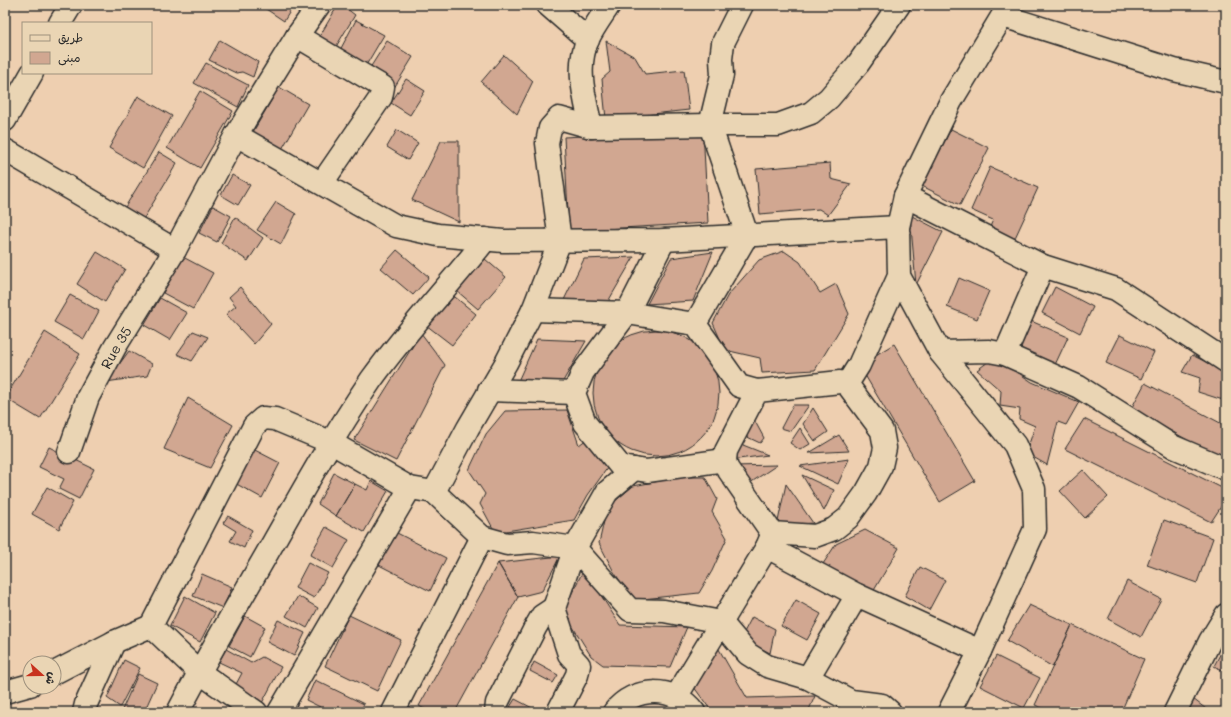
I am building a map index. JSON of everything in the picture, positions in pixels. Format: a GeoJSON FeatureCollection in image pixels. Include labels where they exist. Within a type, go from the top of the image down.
{"type":"FeatureCollection","features":[{"type":"Feature","properties":{"kind":"street"},"geometry":{"type":"LineString","coordinates":[[61,22],[70,5]]}},
{"type":"Feature","properties":{"kind":"street","name":"Rue 35"},"geometry":{"type":"LineString","coordinates":[[69,452],[88,397],[115,347],[175,250],[236,135],[297,36],[319,5]]}},
{"type":"Feature","properties":{"kind":"street"},"geometry":{"type":"LineString","coordinates":[[548,5],[588,40]]}},
{"type":"Feature","properties":{"kind":"street"},"geometry":{"type":"LineString","coordinates":[[591,127],[582,86],[581,63],[588,40],[609,5]]}},
{"type":"Feature","properties":{"kind":"street"},"geometry":{"type":"LineString","coordinates":[[695,324],[748,235],[710,124],[722,75],[721,59],[723,43],[742,5]]}},
{"type":"Feature","properties":{"kind":"street"},"geometry":{"type":"LineString","coordinates":[[434,492],[489,390],[506,363],[533,310],[560,241],[547,143],[550,128],[559,118],[591,127],[710,124],[778,125],[811,113],[829,98],[858,64],[900,5]]}},
{"type":"Feature","properties":{"kind":"street"},"geometry":{"type":"LineString","coordinates":[[847,384],[859,365],[899,276],[898,227],[906,196],[951,101],[1006,10],[1174,70],[1226,82]]}},
{"type":"Feature","properties":{"kind":"street"},"geometry":{"type":"LineString","coordinates":[[297,36],[383,87],[381,97],[322,183]]}},
{"type":"Feature","properties":{"kind":"street"},"geometry":{"type":"LineString","coordinates":[[5,120],[31,74]]}},
{"type":"Feature","properties":{"kind":"street"},"geometry":{"type":"LineString","coordinates":[[236,135],[396,226],[438,235],[503,241],[664,240],[898,227]]}},
{"type":"Feature","properties":{"kind":"street"},"geometry":{"type":"LineString","coordinates":[[5,150],[175,250]]}},
{"type":"Feature","properties":{"kind":"street"},"geometry":{"type":"LineString","coordinates":[[906,196],[1043,266],[1116,288],[1226,361]]}},
{"type":"Feature","properties":{"kind":"street"},"geometry":{"type":"LineString","coordinates":[[178,712],[199,672],[330,442],[372,379],[417,320],[462,270],[486,240]]}},
{"type":"Feature","properties":{"kind":"street"},"geometry":{"type":"LineString","coordinates":[[664,240],[627,313],[583,372],[574,393],[585,423],[621,467],[647,471],[725,460]]}},
{"type":"Feature","properties":{"kind":"street"},"geometry":{"type":"LineString","coordinates":[[1005,354],[1043,266]]}},
{"type":"Feature","properties":{"kind":"street"},"geometry":{"type":"LineString","coordinates":[[899,276],[940,352],[1015,445],[1034,489],[1035,529],[980,651],[949,712]]}},
{"type":"Feature","properties":{"kind":"street"},"geometry":{"type":"LineString","coordinates":[[533,310],[627,313],[695,324],[739,386],[757,391],[840,382],[847,384],[882,431],[885,448],[881,466],[866,493],[848,518],[834,529],[815,536],[770,540]]}},
{"type":"Feature","properties":{"kind":"street"},"geometry":{"type":"LineString","coordinates":[[940,352],[989,351],[1005,354],[1079,388],[1174,447],[1226,469]]}},
{"type":"Feature","properties":{"kind":"street"},"geometry":{"type":"LineString","coordinates":[[489,390],[574,393]]}},
{"type":"Feature","properties":{"kind":"street"},"geometry":{"type":"LineString","coordinates":[[757,391],[726,452],[725,460],[727,468],[770,540],[857,595],[980,651]]}},
{"type":"Feature","properties":{"kind":"street"},"geometry":{"type":"LineString","coordinates":[[62,669],[114,642],[151,626],[254,426],[263,418],[275,419],[330,442],[410,488],[434,492],[482,537],[507,544],[533,542],[575,548],[630,610],[664,611],[721,622],[748,654],[767,666],[808,678],[848,706],[882,705],[890,712]]}},
{"type":"Feature","properties":{"kind":"street"},"geometry":{"type":"LineString","coordinates":[[496,712],[496,703],[535,628],[542,616],[554,608],[575,548],[607,492],[634,469]]}},
{"type":"Feature","properties":{"kind":"street"},"geometry":{"type":"LineString","coordinates":[[279,712],[410,488]]}},
{"type":"Feature","properties":{"kind":"street"},"geometry":{"type":"LineString","coordinates":[[393,712],[482,537]]}},
{"type":"Feature","properties":{"kind":"street"},"geometry":{"type":"LineString","coordinates":[[676,697],[770,540]]}},
{"type":"Feature","properties":{"kind":"street"},"geometry":{"type":"LineString","coordinates":[[808,678],[857,595]]}},
{"type":"Feature","properties":{"kind":"street"},"geometry":{"type":"LineString","coordinates":[[554,608],[569,654],[579,664],[577,676],[558,712]]}},
{"type":"Feature","properties":{"kind":"street"},"geometry":{"type":"LineString","coordinates":[[1175,712],[1210,641],[1226,615]]}},
{"type":"Feature","properties":{"kind":"street"},"geometry":{"type":"LineString","coordinates":[[151,626],[199,672],[256,712]]}},
{"type":"Feature","properties":{"kind":"street"},"geometry":{"type":"LineString","coordinates":[[84,712],[86,704],[114,642]]}},
{"type":"Feature","properties":{"kind":"street"},"geometry":{"type":"LineString","coordinates":[[5,692],[22,687]]}},
{"type":"Feature","properties":{"kind":"street"},"geometry":{"type":"LineString","coordinates":[[614,712],[618,706],[631,697],[646,692],[661,692],[676,697],[689,706],[694,712]]}},
{"type":"Feature","properties":{"kind":"building"},"geometry":{"type":"Polygon","coordinates":[[[260,5],[294,5],[284,21],[260,5]]]}},
{"type":"Feature","properties":{"kind":"building"},"geometry":{"type":"Polygon","coordinates":[[[338,5],[342,5],[355,15],[334,50],[318,39],[338,5]]]}},
{"type":"Feature","properties":{"kind":"building"},"geometry":{"type":"Polygon","coordinates":[[[356,20],[384,35],[365,67],[339,52],[356,20]]]}},
{"type":"Feature","properties":{"kind":"building"},"geometry":{"type":"Polygon","coordinates":[[[220,40],[258,62],[253,77],[242,72],[236,73],[209,60],[220,40]]]}},
{"type":"Feature","properties":{"kind":"building"},"geometry":{"type":"Polygon","coordinates":[[[387,41],[413,57],[394,88],[368,71],[387,41]]]}},
{"type":"Feature","properties":{"kind":"building"},"geometry":{"type":"Polygon","coordinates":[[[606,41],[635,57],[645,74],[684,70],[689,110],[606,119],[602,79],[610,72],[606,41]]]}},
{"type":"Feature","properties":{"kind":"building"},"geometry":{"type":"Polygon","coordinates":[[[504,55],[533,81],[517,114],[481,82],[504,55]]]}},
{"type":"Feature","properties":{"kind":"building"},"geometry":{"type":"Polygon","coordinates":[[[206,63],[248,85],[238,107],[194,83],[206,63]]]}},
{"type":"Feature","properties":{"kind":"building"},"geometry":{"type":"Polygon","coordinates":[[[406,79],[425,91],[410,115],[391,103],[406,79]]]}},
{"type":"Feature","properties":{"kind":"building"},"geometry":{"type":"Polygon","coordinates":[[[279,87],[308,104],[282,149],[253,132],[279,87]]]}},
{"type":"Feature","properties":{"kind":"building"},"geometry":{"type":"Polygon","coordinates":[[[200,91],[233,111],[200,168],[167,148],[200,91]]]}},
{"type":"Feature","properties":{"kind":"building"},"geometry":{"type":"Polygon","coordinates":[[[138,96],[172,116],[143,168],[109,148],[138,96]]]}},
{"type":"Feature","properties":{"kind":"building"},"geometry":{"type":"Polygon","coordinates":[[[703,129],[708,223],[569,231],[564,137],[703,129]]]}},
{"type":"Feature","properties":{"kind":"building"},"geometry":{"type":"Polygon","coordinates":[[[951,129],[989,148],[960,205],[922,186],[951,129]]]}},
{"type":"Feature","properties":{"kind":"building"},"geometry":{"type":"Polygon","coordinates":[[[397,130],[418,143],[408,160],[387,147],[397,130]]]}},
{"type":"Feature","properties":{"kind":"building"},"geometry":{"type":"Polygon","coordinates":[[[441,141],[459,141],[459,222],[412,200],[441,141]]]}},
{"type":"Feature","properties":{"kind":"building"},"geometry":{"type":"Polygon","coordinates":[[[159,152],[177,163],[141,223],[122,212],[159,152]]]}},
{"type":"Feature","properties":{"kind":"building"},"geometry":{"type":"Polygon","coordinates":[[[830,163],[831,179],[851,184],[828,215],[819,209],[760,214],[756,169],[830,163]]]}},
{"type":"Feature","properties":{"kind":"building"},"geometry":{"type":"Polygon","coordinates":[[[990,167],[1038,188],[1014,240],[989,229],[993,220],[971,210],[990,167]]]}},
{"type":"Feature","properties":{"kind":"building"},"geometry":{"type":"Polygon","coordinates":[[[232,175],[250,185],[238,205],[221,195],[232,175]]]}},
{"type":"Feature","properties":{"kind":"building"},"geometry":{"type":"Polygon","coordinates":[[[276,202],[296,214],[281,244],[257,230],[276,202]]]}},
{"type":"Feature","properties":{"kind":"building"},"geometry":{"type":"Polygon","coordinates":[[[213,206],[231,216],[217,242],[199,233],[213,206]]]}},
{"type":"Feature","properties":{"kind":"building"},"geometry":{"type":"Polygon","coordinates":[[[910,215],[943,232],[916,285],[910,215]]]}},
{"type":"Feature","properties":{"kind":"building"},"geometry":{"type":"Polygon","coordinates":[[[235,217],[263,238],[248,261],[221,243],[235,217]]]}},
{"type":"Feature","properties":{"kind":"building"},"geometry":{"type":"Polygon","coordinates":[[[397,250],[429,277],[413,295],[381,268],[397,250]]]}},
{"type":"Feature","properties":{"kind":"building"},"geometry":{"type":"Polygon","coordinates":[[[784,251],[800,262],[820,293],[836,284],[849,314],[815,370],[762,373],[760,358],[725,350],[713,323],[728,295],[759,260],[784,251]]]}},
{"type":"Feature","properties":{"kind":"building"},"geometry":{"type":"Polygon","coordinates":[[[97,252],[125,269],[105,302],[77,284],[97,252]]]}},
{"type":"Feature","properties":{"kind":"building"},"geometry":{"type":"Polygon","coordinates":[[[713,252],[693,301],[647,304],[671,258],[713,252]]]}},
{"type":"Feature","properties":{"kind":"building"},"geometry":{"type":"Polygon","coordinates":[[[183,257],[213,273],[193,309],[163,293],[183,257]]]}},
{"type":"Feature","properties":{"kind":"building"},"geometry":{"type":"Polygon","coordinates":[[[634,257],[606,305],[562,304],[584,259],[634,257]]]}},
{"type":"Feature","properties":{"kind":"building"},"geometry":{"type":"Polygon","coordinates":[[[485,259],[506,277],[478,309],[457,291],[485,259]]]}},
{"type":"Feature","properties":{"kind":"building"},"geometry":{"type":"Polygon","coordinates":[[[959,278],[989,291],[977,319],[947,307],[959,278]]]}},
{"type":"Feature","properties":{"kind":"building"},"geometry":{"type":"Polygon","coordinates":[[[240,287],[271,324],[254,344],[226,314],[236,306],[229,297],[240,287]]]}},
{"type":"Feature","properties":{"kind":"building"},"geometry":{"type":"Polygon","coordinates":[[[1055,287],[1093,307],[1080,333],[1042,313],[1055,287]]]}},
{"type":"Feature","properties":{"kind":"building"},"geometry":{"type":"Polygon","coordinates":[[[450,293],[476,314],[452,345],[426,325],[450,293]]]}},
{"type":"Feature","properties":{"kind":"building"},"geometry":{"type":"Polygon","coordinates":[[[70,295],[99,311],[84,339],[54,322],[70,295]]]}},
{"type":"Feature","properties":{"kind":"building"},"geometry":{"type":"Polygon","coordinates":[[[160,298],[187,313],[170,340],[144,325],[160,298]]]}},
{"type":"Feature","properties":{"kind":"building"},"geometry":{"type":"Polygon","coordinates":[[[1031,321],[1068,337],[1053,369],[1017,353],[1031,321]]]}},
{"type":"Feature","properties":{"kind":"building"},"geometry":{"type":"Polygon","coordinates":[[[662,330],[686,337],[701,348],[712,363],[718,381],[718,405],[712,423],[701,438],[686,449],[668,455],[650,456],[626,449],[611,438],[600,423],[594,405],[593,387],[600,363],[611,348],[626,337],[644,331],[662,330]]]}},
{"type":"Feature","properties":{"kind":"building"},"geometry":{"type":"Polygon","coordinates":[[[193,331],[208,337],[192,361],[177,354],[193,331]]]}},
{"type":"Feature","properties":{"kind":"building"},"geometry":{"type":"Polygon","coordinates":[[[45,332],[80,354],[40,419],[5,398],[45,332]]]}},
{"type":"Feature","properties":{"kind":"building"},"geometry":{"type":"Polygon","coordinates":[[[421,333],[445,365],[396,461],[354,440],[421,333]]]}},
{"type":"Feature","properties":{"kind":"building"},"geometry":{"type":"Polygon","coordinates":[[[1120,335],[1154,352],[1141,379],[1106,363],[1120,335]]]}},
{"type":"Feature","properties":{"kind":"building"},"geometry":{"type":"Polygon","coordinates":[[[537,339],[586,341],[562,383],[518,381],[537,339]]]}},
{"type":"Feature","properties":{"kind":"building"},"geometry":{"type":"Polygon","coordinates":[[[894,344],[975,481],[940,502],[859,365],[894,344]]]}},
{"type":"Feature","properties":{"kind":"building"},"geometry":{"type":"Polygon","coordinates":[[[129,351],[152,364],[147,376],[106,382],[129,351]]]}},
{"type":"Feature","properties":{"kind":"building"},"geometry":{"type":"Polygon","coordinates":[[[1192,355],[1226,372],[1226,401],[1198,392],[1200,378],[1182,372],[1192,355]]]}},
{"type":"Feature","properties":{"kind":"building"},"geometry":{"type":"Polygon","coordinates":[[[995,357],[1032,382],[1079,402],[1066,425],[1058,422],[1047,465],[1026,453],[1035,426],[1019,419],[1020,409],[1000,406],[1001,391],[977,370],[995,357]]]}},
{"type":"Feature","properties":{"kind":"building"},"geometry":{"type":"Polygon","coordinates":[[[1145,383],[1226,426],[1226,461],[1131,409],[1145,383]]]}},
{"type":"Feature","properties":{"kind":"building"},"geometry":{"type":"Polygon","coordinates":[[[188,398],[233,425],[210,468],[164,449],[188,398]]]}},
{"type":"Feature","properties":{"kind":"building"},"geometry":{"type":"Polygon","coordinates":[[[793,405],[809,405],[791,431],[781,428],[793,405]]]}},
{"type":"Feature","properties":{"kind":"building"},"geometry":{"type":"Polygon","coordinates":[[[813,408],[828,432],[815,441],[803,424],[813,408]]]}},
{"type":"Feature","properties":{"kind":"building"},"geometry":{"type":"Polygon","coordinates":[[[567,410],[579,445],[587,439],[608,467],[588,495],[574,520],[495,532],[480,504],[485,494],[469,470],[486,434],[505,411],[567,410]]]}},
{"type":"Feature","properties":{"kind":"building"},"geometry":{"type":"Polygon","coordinates":[[[751,414],[764,438],[760,443],[741,434],[751,414]]]}},
{"type":"Feature","properties":{"kind":"building"},"geometry":{"type":"Polygon","coordinates":[[[1084,419],[1226,490],[1226,499],[1211,522],[1065,449],[1084,419]]]}},
{"type":"Feature","properties":{"kind":"building"},"geometry":{"type":"Polygon","coordinates":[[[800,428],[810,444],[800,450],[790,443],[800,428]]]}},
{"type":"Feature","properties":{"kind":"building"},"geometry":{"type":"Polygon","coordinates":[[[839,435],[849,451],[809,453],[839,435]]]}},
{"type":"Feature","properties":{"kind":"building"},"geometry":{"type":"Polygon","coordinates":[[[738,443],[768,455],[731,460],[738,443]]]}},
{"type":"Feature","properties":{"kind":"building"},"geometry":{"type":"Polygon","coordinates":[[[49,447],[94,469],[79,499],[59,489],[64,479],[39,467],[49,447]]]}},
{"type":"Feature","properties":{"kind":"building"},"geometry":{"type":"Polygon","coordinates":[[[249,447],[280,463],[262,498],[231,481],[249,447]]]}},
{"type":"Feature","properties":{"kind":"building"},"geometry":{"type":"Polygon","coordinates":[[[849,459],[838,484],[800,466],[849,459]]]}},
{"type":"Feature","properties":{"kind":"building"},"geometry":{"type":"Polygon","coordinates":[[[777,465],[747,485],[733,466],[777,465]]]}},
{"type":"Feature","properties":{"kind":"building"},"geometry":{"type":"Polygon","coordinates":[[[1083,470],[1108,497],[1085,518],[1060,491],[1083,470]]]}},
{"type":"Feature","properties":{"kind":"building"},"geometry":{"type":"Polygon","coordinates":[[[334,473],[355,484],[336,516],[318,504],[334,473]]]}},
{"type":"Feature","properties":{"kind":"building"},"geometry":{"type":"Polygon","coordinates":[[[802,475],[834,490],[824,511],[802,475]]]}},
{"type":"Feature","properties":{"kind":"building"},"geometry":{"type":"Polygon","coordinates":[[[681,477],[705,477],[717,499],[712,512],[727,538],[712,571],[699,593],[633,600],[614,572],[599,543],[607,508],[633,486],[681,477]]]}},
{"type":"Feature","properties":{"kind":"building"},"geometry":{"type":"Polygon","coordinates":[[[371,481],[388,491],[364,532],[336,516],[355,484],[367,490],[371,481]]]}},
{"type":"Feature","properties":{"kind":"building"},"geometry":{"type":"Polygon","coordinates":[[[786,484],[813,523],[777,526],[786,484]]]}},
{"type":"Feature","properties":{"kind":"building"},"geometry":{"type":"Polygon","coordinates":[[[47,487],[73,502],[59,529],[32,514],[47,487]]]}},
{"type":"Feature","properties":{"kind":"building"},"geometry":{"type":"Polygon","coordinates":[[[228,516],[252,530],[244,548],[230,541],[236,531],[223,523],[228,516]]]}},
{"type":"Feature","properties":{"kind":"building"},"geometry":{"type":"Polygon","coordinates":[[[1164,520],[1213,538],[1197,583],[1147,565],[1164,520]]]}},
{"type":"Feature","properties":{"kind":"building"},"geometry":{"type":"Polygon","coordinates":[[[326,527],[349,540],[333,568],[310,555],[326,527]]]}},
{"type":"Feature","properties":{"kind":"building"},"geometry":{"type":"Polygon","coordinates":[[[865,530],[899,548],[873,592],[821,567],[836,544],[865,530]]]}},
{"type":"Feature","properties":{"kind":"building"},"geometry":{"type":"Polygon","coordinates":[[[395,532],[446,558],[430,591],[379,565],[395,532]]]}},
{"type":"Feature","properties":{"kind":"building"},"geometry":{"type":"Polygon","coordinates":[[[560,556],[542,591],[518,597],[498,563],[560,556]]]}},
{"type":"Feature","properties":{"kind":"building"},"geometry":{"type":"Polygon","coordinates":[[[308,563],[328,573],[314,598],[295,588],[308,563]]]}},
{"type":"Feature","properties":{"kind":"building"},"geometry":{"type":"Polygon","coordinates":[[[498,563],[518,597],[455,712],[430,712],[419,706],[498,563]]]}},
{"type":"Feature","properties":{"kind":"building"},"geometry":{"type":"Polygon","coordinates":[[[920,567],[945,580],[929,610],[905,596],[920,567]]]}},
{"type":"Feature","properties":{"kind":"building"},"geometry":{"type":"Polygon","coordinates":[[[584,569],[620,625],[687,627],[670,667],[603,665],[591,656],[563,611],[584,569]]]}},
{"type":"Feature","properties":{"kind":"building"},"geometry":{"type":"Polygon","coordinates":[[[202,574],[232,587],[223,608],[193,596],[202,574]]]}},
{"type":"Feature","properties":{"kind":"building"},"geometry":{"type":"Polygon","coordinates":[[[1127,581],[1161,599],[1141,637],[1108,619],[1127,581]]]}},
{"type":"Feature","properties":{"kind":"building"},"geometry":{"type":"Polygon","coordinates":[[[185,596],[215,613],[200,642],[170,626],[185,596]]]}},
{"type":"Feature","properties":{"kind":"building"},"geometry":{"type":"Polygon","coordinates":[[[298,596],[318,608],[307,628],[286,616],[298,596]]]}},
{"type":"Feature","properties":{"kind":"building"},"geometry":{"type":"Polygon","coordinates":[[[796,600],[821,614],[807,640],[781,626],[796,600]]]}},
{"type":"Feature","properties":{"kind":"building"},"geometry":{"type":"Polygon","coordinates":[[[1029,605],[1072,625],[1053,667],[1007,641],[1029,605]]]}},
{"type":"Feature","properties":{"kind":"building"},"geometry":{"type":"Polygon","coordinates":[[[349,615],[401,640],[377,691],[325,666],[349,615]]]}},
{"type":"Feature","properties":{"kind":"building"},"geometry":{"type":"Polygon","coordinates":[[[245,616],[265,627],[250,657],[229,646],[245,616]]]}},
{"type":"Feature","properties":{"kind":"building"},"geometry":{"type":"Polygon","coordinates":[[[752,617],[775,629],[770,653],[741,638],[752,617]]]}},
{"type":"Feature","properties":{"kind":"building"},"geometry":{"type":"Polygon","coordinates":[[[278,620],[305,633],[294,656],[267,642],[278,620]]]}},
{"type":"Feature","properties":{"kind":"building"},"geometry":{"type":"Polygon","coordinates":[[[1072,625],[1144,659],[1121,712],[1051,712],[1035,705],[1072,625]]]}},
{"type":"Feature","properties":{"kind":"building"},"geometry":{"type":"Polygon","coordinates":[[[1226,643],[1226,672],[1214,666],[1226,643]]]}},
{"type":"Feature","properties":{"kind":"building"},"geometry":{"type":"Polygon","coordinates":[[[716,644],[747,698],[815,696],[808,712],[712,712],[691,683],[716,644]]]}},
{"type":"Feature","properties":{"kind":"building"},"geometry":{"type":"Polygon","coordinates":[[[226,649],[251,663],[262,657],[281,667],[262,703],[234,688],[242,673],[219,662],[226,649]]]}},
{"type":"Feature","properties":{"kind":"building"},"geometry":{"type":"Polygon","coordinates":[[[996,656],[1040,678],[1024,708],[980,686],[996,656]]]}},
{"type":"Feature","properties":{"kind":"building"},"geometry":{"type":"Polygon","coordinates":[[[124,660],[140,668],[120,707],[107,698],[124,660]]]}},
{"type":"Feature","properties":{"kind":"building"},"geometry":{"type":"Polygon","coordinates":[[[534,662],[558,675],[553,683],[530,671],[534,662]]]}},
{"type":"Feature","properties":{"kind":"building"},"geometry":{"type":"Polygon","coordinates":[[[138,674],[157,683],[144,712],[121,712],[138,674]]]}},
{"type":"Feature","properties":{"kind":"building"},"geometry":{"type":"Polygon","coordinates":[[[315,680],[364,704],[360,712],[317,712],[320,707],[306,700],[315,680]]]}},
{"type":"Feature","properties":{"kind":"building"},"geometry":{"type":"Polygon","coordinates":[[[515,699],[538,711],[521,712],[510,707],[515,699]]]}},
{"type":"Feature","properties":{"kind":"building"},"geometry":{"type":"Polygon","coordinates":[[[1193,699],[1210,712],[1188,712],[1193,699]]]}}]}
